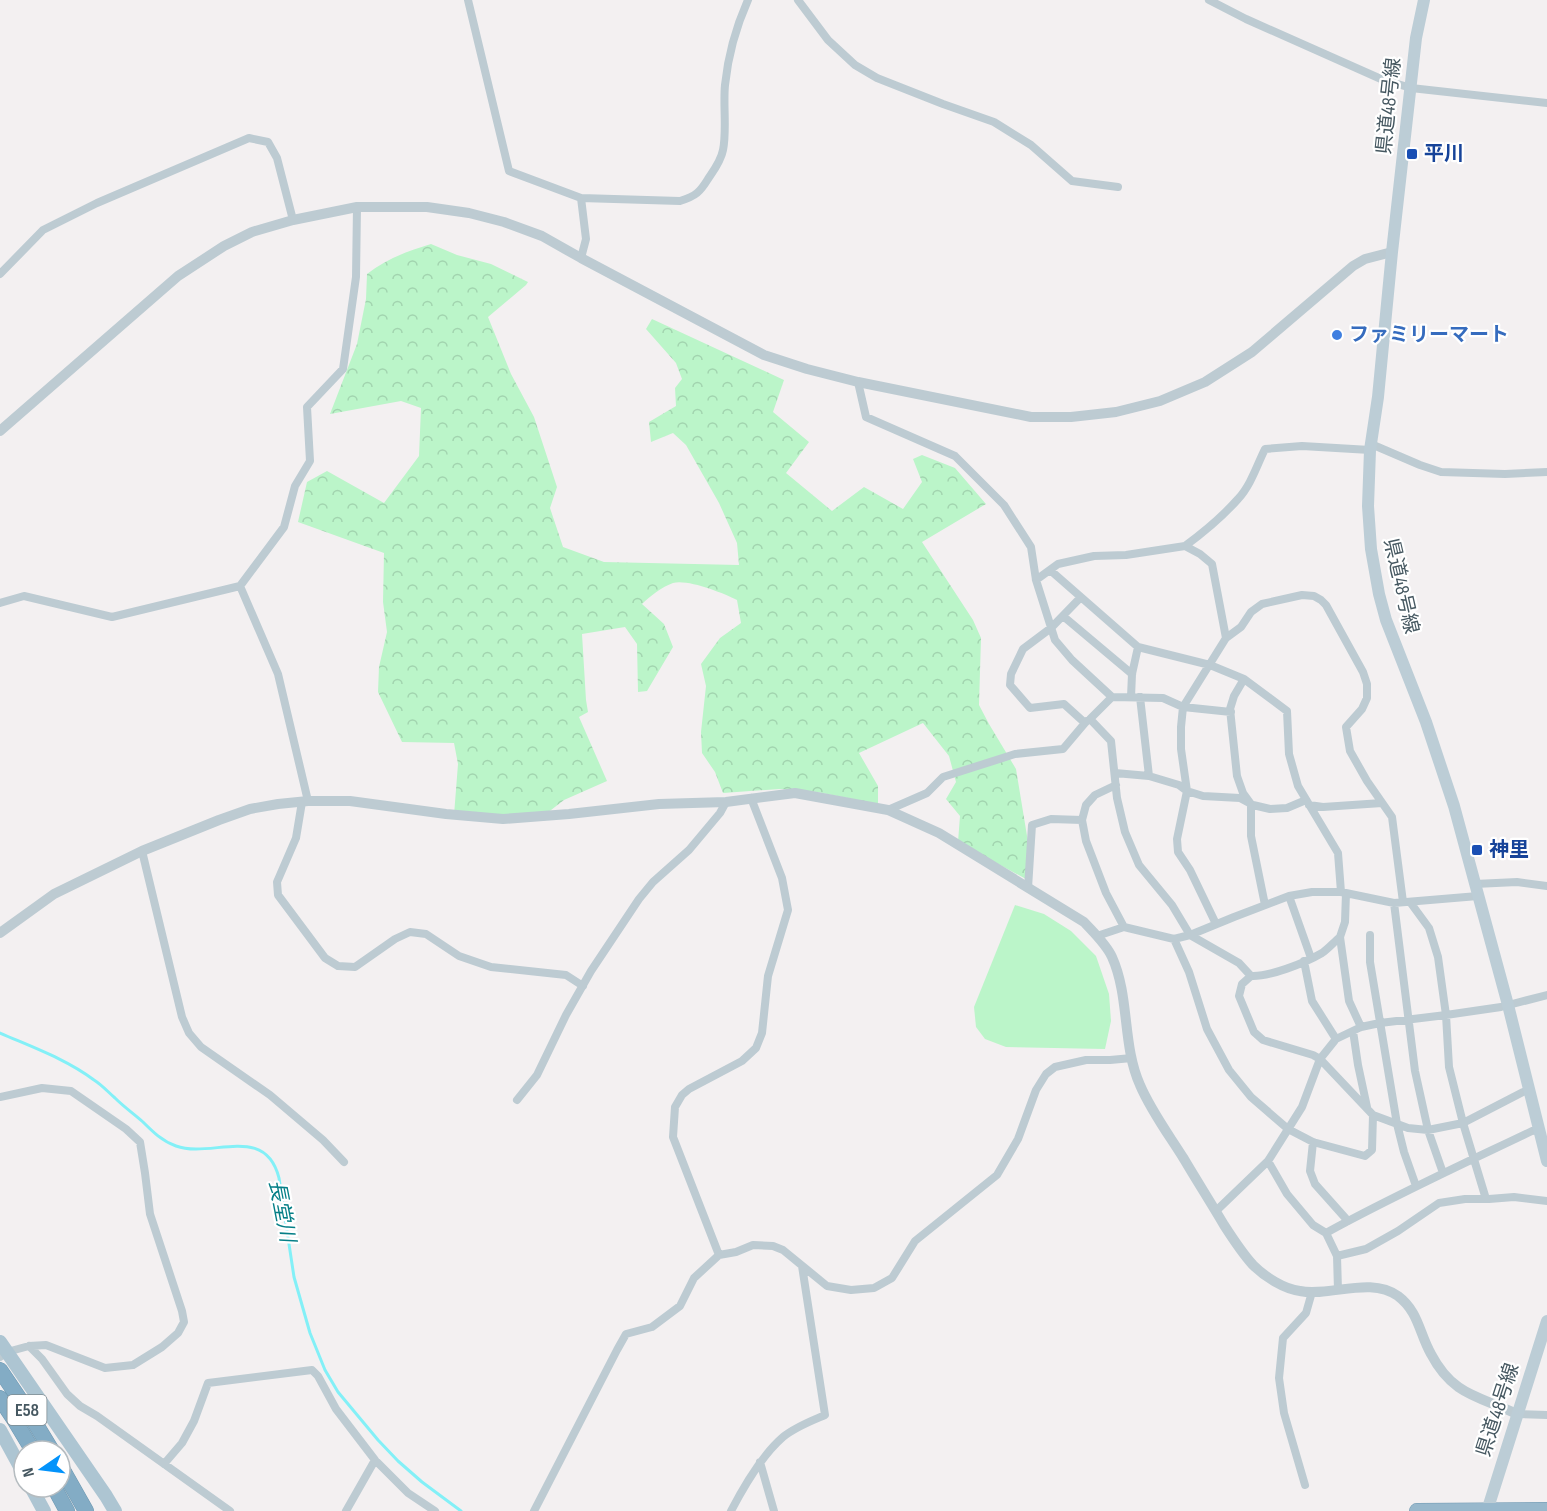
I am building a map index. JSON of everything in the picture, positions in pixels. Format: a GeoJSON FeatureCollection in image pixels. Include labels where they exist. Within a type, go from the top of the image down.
{"type":"FeatureCollection","features":[{"type":"Feature","properties":{"kind":"highway","name":"E58"},"geometry":{"type":"LineString","coordinates":[[0,1370],[45,1439]]}},
{"type":"Feature","properties":{"kind":"highway","name":"E58"},"geometry":{"type":"LineString","coordinates":[[0,1398],[26,1439]]}},
{"type":"Feature","properties":{"kind":"highway"},"geometry":{"type":"LineString","coordinates":[[72,1484],[88,1511]]}},
{"type":"Feature","properties":{"kind":"highway"},"geometry":{"type":"LineString","coordinates":[[1418,1511],[1547,1510]]}},
{"type":"Feature","properties":{"kind":"main road","name":"県道48号線"},"geometry":{"type":"LineString","coordinates":[[1424,0],[1416,38],[1371,447],[1368,506],[1372,560],[1391,634],[1426,722],[1446,782],[1542,1132],[1547,1161]]}},
{"type":"Feature","properties":{"kind":"main road","name":"県道48号線"},"geometry":{"type":"LineString","coordinates":[[1487,1510],[1547,1321]]}},
{"type":"Feature","properties":{"kind":"main road"},"geometry":{"type":"LineString","coordinates":[[2,1351],[115,1511]]}},
{"type":"Feature","properties":{"kind":"main road"},"geometry":{"type":"LineString","coordinates":[[0,1430],[12,1452]]}},
{"type":"Feature","properties":{"kind":"street"},"geometry":{"type":"LineString","coordinates":[[468,0],[509,171],[581,198],[680,201],[693,197],[701,190],[717,165],[723,150],[725,86],[729,57],[740,17],[748,0]]}},
{"type":"Feature","properties":{"kind":"street"},"geometry":{"type":"LineString","coordinates":[[798,0],[828,40],[855,65],[877,78],[994,122],[1031,145],[1072,181],[1118,187]]}},
{"type":"Feature","properties":{"kind":"street"},"geometry":{"type":"LineString","coordinates":[[1209,0],[1246,19],[1381,79],[1411,88],[1547,103]]}},
{"type":"Feature","properties":{"kind":"street"},"geometry":{"type":"LineString","coordinates":[[0,274],[43,230],[97,203],[249,138],[268,142],[277,158],[293,220]]}},
{"type":"Feature","properties":{"kind":"street"},"geometry":{"type":"LineString","coordinates":[[581,198],[586,239],[581,258]]}},
{"type":"Feature","properties":{"kind":"street"},"geometry":{"type":"LineString","coordinates":[[0,431],[178,276],[224,246],[252,231],[357,207],[427,207],[469,213],[504,222],[542,236],[764,355],[858,382],[1030,417],[1071,417],[1116,412],[1160,401],[1204,382],[1252,352],[1353,266],[1365,259],[1392,252]]}},
{"type":"Feature","properties":{"kind":"street"},"geometry":{"type":"LineString","coordinates":[[0,603],[24,596],[112,617],[240,586],[284,526],[295,486],[310,461],[308,407],[343,369],[356,277],[357,207]]}},
{"type":"Feature","properties":{"kind":"street"},"geometry":{"type":"LineString","coordinates":[[858,382],[866,417],[955,456],[1004,505],[1031,547],[1036,580],[1055,640],[1072,660],[1112,697],[1163,698],[1184,707],[1231,711]]}},
{"type":"Feature","properties":{"kind":"street"},"geometry":{"type":"LineString","coordinates":[[1036,580],[1059,564],[1094,556],[1126,555],[1185,546],[1202,534],[1239,498],[1248,485],[1265,449],[1302,446],[1371,447],[1441,472],[1505,474],[1547,472]]}},
{"type":"Feature","properties":{"kind":"street"},"geometry":{"type":"LineString","coordinates":[[1185,546],[1212,564],[1226,638]]}},
{"type":"Feature","properties":{"kind":"street"},"geometry":{"type":"LineString","coordinates":[[1050,570],[1138,647],[1210,665],[1244,679],[1287,711],[1289,754],[1298,786],[1338,853],[1344,893],[1345,922],[1340,938],[1357,1029],[1358,1065],[1370,1111],[1372,1150],[1365,1156],[1313,1143],[1288,1129],[1251,1097],[1228,1070],[1207,1029],[1190,972],[1174,939]]}},
{"type":"Feature","properties":{"kind":"street"},"geometry":{"type":"LineString","coordinates":[[240,586],[278,674],[305,802],[296,838],[277,882],[278,895],[325,958],[338,966],[356,967],[395,939],[410,932],[426,934],[459,956],[491,967],[566,975],[583,986]]}},
{"type":"Feature","properties":{"kind":"street"},"geometry":{"type":"LineString","coordinates":[[1216,924],[1190,870],[1178,852],[1177,839],[1187,791],[1181,749],[1184,707],[1226,638],[1241,627],[1251,612],[1262,604],[1302,595],[1314,596],[1326,604],[1363,672],[1367,684],[1367,698],[1362,709],[1346,727],[1350,751],[1392,817],[1402,902],[1408,1018],[1415,1071],[1428,1130],[1443,1173]]}},
{"type":"Feature","properties":{"kind":"street"},"geometry":{"type":"LineString","coordinates":[[1081,597],[1051,628],[1023,649],[1011,674],[1010,685],[1030,708],[1064,704],[1111,741],[1117,798],[1125,832],[1139,865],[1172,905],[1190,935],[1239,963],[1251,976]]}},
{"type":"Feature","properties":{"kind":"street"},"geometry":{"type":"LineString","coordinates":[[1063,616],[1132,674]]}},
{"type":"Feature","properties":{"kind":"street"},"geometry":{"type":"LineString","coordinates":[[1138,647],[1132,674],[1149,776]]}},
{"type":"Feature","properties":{"kind":"street"},"geometry":{"type":"LineString","coordinates":[[1244,679],[1234,696],[1231,711],[1237,776],[1243,793],[1251,804],[1251,836],[1265,905]]}},
{"type":"Feature","properties":{"kind":"street"},"geometry":{"type":"LineString","coordinates":[[888,810],[927,793],[943,777],[1015,754],[1063,750],[1087,721],[1112,697]]}},
{"type":"Feature","properties":{"kind":"street"},"geometry":{"type":"LineString","coordinates":[[1115,773],[1149,776],[1179,785],[1187,791],[1203,796],[1240,798],[1251,804],[1270,809],[1287,808],[1308,802],[1323,807],[1382,803]]}},
{"type":"Feature","properties":{"kind":"street"},"geometry":{"type":"LineString","coordinates":[[1116,785],[1095,795],[1086,805],[1082,820],[1086,841],[1106,893],[1124,927]]}},
{"type":"Feature","properties":{"kind":"street"},"geometry":{"type":"LineString","coordinates":[[0,933],[54,894],[142,851],[250,809],[278,804],[350,801],[503,819],[659,804],[726,802],[795,792],[888,810],[939,832],[1084,922],[1097,936],[1112,956],[1119,979],[1132,1058],[1140,1085],[1241,1251],[1255,1267],[1292,1289],[1312,1292],[1364,1287],[1379,1288],[1395,1294],[1414,1313],[1436,1365],[1457,1387],[1472,1396],[1517,1414],[1547,1415]]}},
{"type":"Feature","properties":{"kind":"street"},"geometry":{"type":"LineString","coordinates":[[719,1255],[673,1137],[675,1107],[682,1095],[689,1089],[742,1061],[756,1048],[762,1032],[768,976],[788,910],[782,878],[751,798]]}},
{"type":"Feature","properties":{"kind":"street"},"geometry":{"type":"LineString","coordinates":[[517,1100],[537,1076],[566,1015],[639,899],[689,850],[720,813],[726,802]]}},
{"type":"Feature","properties":{"kind":"street"},"geometry":{"type":"LineString","coordinates":[[1028,888],[1032,825],[1052,819],[1082,820]]}},
{"type":"Feature","properties":{"kind":"street"},"geometry":{"type":"LineString","coordinates":[[142,851],[182,1017],[189,1033],[201,1047],[270,1095],[323,1140],[344,1162]]}},
{"type":"Feature","properties":{"kind":"street"},"geometry":{"type":"LineString","coordinates":[[1097,936],[1124,927],[1174,939],[1190,935],[1289,896],[1312,892],[1344,893],[1402,902],[1517,882],[1547,886]]}},
{"type":"Feature","properties":{"kind":"street"},"geometry":{"type":"LineString","coordinates":[[1289,896],[1308,959],[1312,1001],[1336,1040]]}},
{"type":"Feature","properties":{"kind":"street"},"geometry":{"type":"LineString","coordinates":[[1402,902],[1429,928],[1438,957],[1446,1015],[1449,1067],[1486,1199]]}},
{"type":"Feature","properties":{"kind":"street"},"geometry":{"type":"LineString","coordinates":[[1370,935],[1370,962],[1397,1124],[1416,1186]]}},
{"type":"Feature","properties":{"kind":"street"},"geometry":{"type":"LineString","coordinates":[[1340,938],[1323,952],[1262,976],[1251,976],[1242,984],[1239,996],[1254,1032],[1263,1040],[1320,1059],[1370,1111],[1408,1128],[1428,1130],[1463,1123],[1530,1090]]}},
{"type":"Feature","properties":{"kind":"street"},"geometry":{"type":"LineString","coordinates":[[1216,1211],[1268,1161],[1302,1107],[1320,1059],[1336,1040],[1357,1029],[1380,1023],[1508,1005],[1547,995]]}},
{"type":"Feature","properties":{"kind":"street"},"geometry":{"type":"LineString","coordinates":[[534,1511],[626,1334],[652,1327],[680,1306],[694,1278],[719,1255],[736,1252],[753,1245],[773,1246],[783,1250],[827,1286],[851,1290],[873,1288],[892,1278],[915,1241],[997,1175],[1018,1139],[1036,1090],[1046,1074],[1055,1068],[1086,1060],[1132,1058]]}},
{"type":"Feature","properties":{"kind":"street"},"geometry":{"type":"LineString","coordinates":[[0,1098],[42,1088],[71,1091],[126,1129],[140,1142],[150,1214],[184,1322],[178,1333],[162,1347],[133,1365],[105,1368],[46,1345],[2,1351]]}},
{"type":"Feature","properties":{"kind":"street"},"geometry":{"type":"LineString","coordinates":[[1326,1233],[1443,1173],[1533,1131],[1542,1132]]}},
{"type":"Feature","properties":{"kind":"street"},"geometry":{"type":"LineString","coordinates":[[1313,1143],[1310,1171],[1315,1184],[1348,1221]]}},
{"type":"Feature","properties":{"kind":"street"},"geometry":{"type":"LineString","coordinates":[[1268,1161],[1287,1194],[1313,1225],[1326,1233],[1337,1256],[1338,1290]]}},
{"type":"Feature","properties":{"kind":"street"},"geometry":{"type":"LineString","coordinates":[[1337,1256],[1366,1249],[1398,1231],[1439,1203],[1465,1199],[1514,1197],[1547,1200]]}},
{"type":"Feature","properties":{"kind":"street"},"geometry":{"type":"LineString","coordinates":[[731,1511],[760,1462],[783,1437],[825,1415],[802,1266]]}},
{"type":"Feature","properties":{"kind":"street"},"geometry":{"type":"LineString","coordinates":[[1305,1485],[1284,1413],[1279,1378],[1283,1338],[1306,1313],[1312,1292]]}},
{"type":"Feature","properties":{"kind":"street"},"geometry":{"type":"LineString","coordinates":[[29,1346],[42,1359],[67,1394],[80,1406],[230,1511]]}},
{"type":"Feature","properties":{"kind":"street"},"geometry":{"type":"LineString","coordinates":[[164,1464],[182,1443],[194,1421],[208,1383],[312,1370],[318,1376],[336,1409],[375,1460],[408,1493],[435,1511]]}},
{"type":"Feature","properties":{"kind":"street"},"geometry":{"type":"LineString","coordinates":[[346,1511],[375,1460]]}},
{"type":"Feature","properties":{"kind":"street"},"geometry":{"type":"LineString","coordinates":[[760,1462],[774,1511]]}},
{"type":"Feature","properties":{"kind":"green space"},"geometry":{"type":"Polygon","coordinates":[[[431,244],[457,255],[491,264],[528,282],[488,317],[511,374],[534,417],[557,487],[550,508],[563,547],[604,562],[739,565],[737,543],[719,503],[686,445],[673,433],[651,442],[649,422],[676,406],[675,388],[682,379],[676,363],[646,329],[652,319],[784,380],[773,412],[809,442],[786,473],[832,511],[864,487],[903,509],[922,482],[913,459],[922,455],[955,468],[986,504],[922,542],[973,620],[981,638],[979,705],[1016,769],[1029,848],[1026,879],[958,842],[960,816],[946,799],[956,782],[949,756],[923,723],[859,753],[878,786],[878,804],[817,792],[780,789],[723,793],[715,772],[702,753],[701,732],[706,686],[701,664],[720,638],[741,623],[737,600],[715,590],[679,582],[656,592],[642,604],[664,624],[673,647],[647,691],[638,692],[637,644],[625,627],[582,634],[588,712],[579,717],[607,781],[564,800],[542,817],[454,815],[458,764],[454,743],[402,742],[378,692],[379,667],[387,632],[383,602],[384,553],[298,522],[307,482],[327,471],[384,503],[419,456],[421,408],[401,401],[330,414],[357,344],[366,299],[367,274],[398,256],[431,244]]]}},
{"type":"Feature","properties":{"kind":"green space"},"geometry":{"type":"Polygon","coordinates":[[[1015,905],[1044,914],[1071,931],[1096,956],[1109,994],[1111,1021],[1105,1049],[1006,1047],[985,1039],[976,1027],[974,1007],[1015,905]]]}},
{"type":"Feature","properties":{"kind":"waterway","name":"長堂川"},"geometry":{"type":"LineString","coordinates":[[0,1033],[48,1054],[83,1073],[102,1086],[158,1136],[171,1144],[190,1149],[249,1147],[262,1152],[272,1161],[279,1178],[294,1277],[310,1333],[325,1370],[338,1392],[398,1461],[461,1511]]}},
{"type":"Feature","properties":{"kind":"place","name":"平川"},"geometry":{"type":"Point","coordinates":[1412,154]}},
{"type":"Feature","properties":{"kind":"place","name":"ファミリーマート"},"geometry":{"type":"Point","coordinates":[1337,335]}},
{"type":"Feature","properties":{"kind":"place","name":"神里"},"geometry":{"type":"Point","coordinates":[1477,850]}}]}
